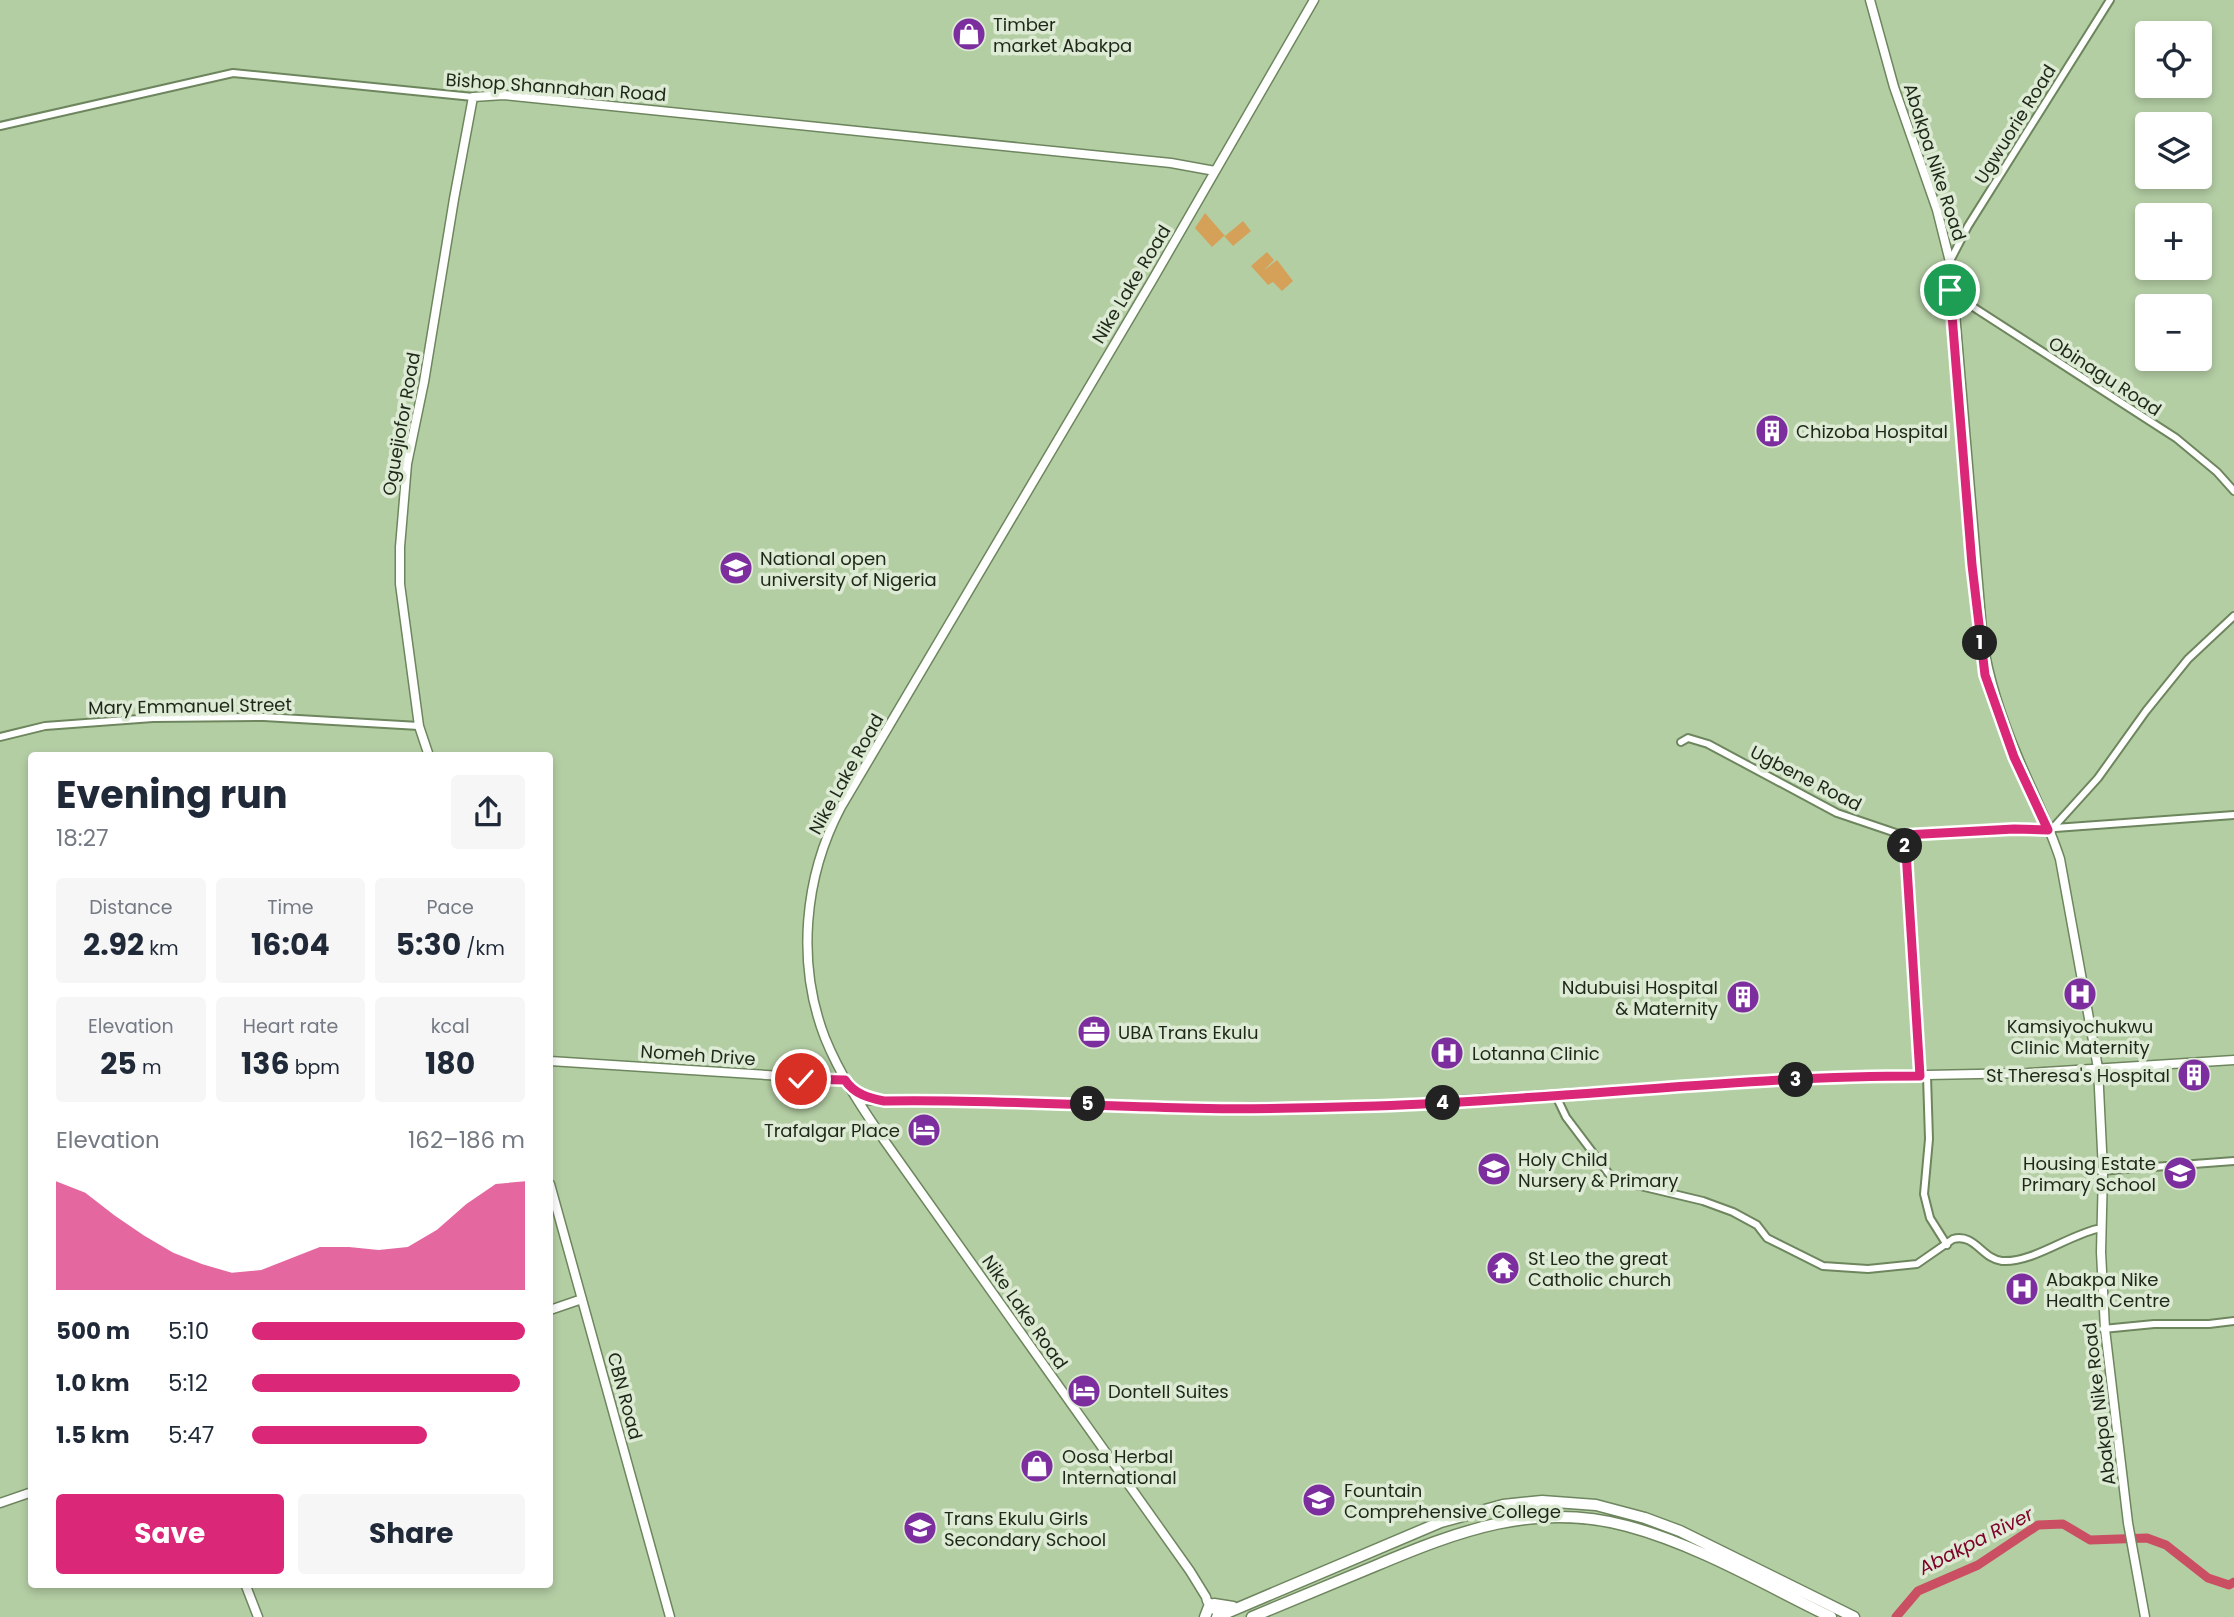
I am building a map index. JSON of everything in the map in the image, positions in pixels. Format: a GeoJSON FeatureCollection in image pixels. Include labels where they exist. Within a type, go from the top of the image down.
{"type":"FeatureCollection","features":[{"type":"Feature","properties":{"kind":"highway"},"geometry":{"type":"LineString","coordinates":[[1224,1616],[1240,1606],[1441,1522],[1503,1505],[1565,1502],[1629,1513],[1680,1531],[1854,1617]]}},
{"type":"Feature","properties":{"kind":"highway"},"geometry":{"type":"LineString","coordinates":[[1252,1617],[1446,1538],[1499,1522],[1558,1516],[1604,1521],[1662,1537],[1831,1617]]}},
{"type":"Feature","properties":{"kind":"highway"},"geometry":{"type":"LineString","coordinates":[[1205,1617],[1210,1602],[1227,1608],[1240,1606]]}},
{"type":"Feature","properties":{"kind":"main road","name":"Nike Lake Road"},"geometry":{"type":"LineString","coordinates":[[1224,1616],[1210,1602],[847,1084],[818,1016],[807,947],[815,877],[828,834],[1314,0]]}},
{"type":"Feature","properties":{"kind":"main road","name":"Abakpa Nike Road"},"geometry":{"type":"LineString","coordinates":[[1868,0],[1902,120],[1935,213],[1948,264],[1972,565],[1985,675],[2014,757],[2051,829],[2095,1068],[2101,1171],[2103,1329]]}},
{"type":"Feature","properties":{"kind":"main road","name":"Bishop Shannahan Road"},"geometry":{"type":"LineString","coordinates":[[473,97],[504,95],[723,116],[1171,163],[1215,171]]}},
{"type":"Feature","properties":{"kind":"main road","name":"Oguejiofor Road"},"geometry":{"type":"LineString","coordinates":[[428,752],[419,726],[400,584],[401,533],[407,464],[424,382],[473,97]]}},
{"type":"Feature","properties":{"kind":"main road"},"geometry":{"type":"LineString","coordinates":[[859,1102],[996,1101],[1185,1108],[1408,1105],[1825,1077],[2028,1073],[2234,1059]]}},
{"type":"Feature","properties":{"kind":"main road","name":"Nomeh Drive"},"geometry":{"type":"LineString","coordinates":[[553,1061],[847,1084]]}},
{"type":"Feature","properties":{"kind":"main road"},"geometry":{"type":"LineString","coordinates":[[847,1084],[876,1101]]}},
{"type":"Feature","properties":{"kind":"main road"},"geometry":{"type":"LineString","coordinates":[[869,1117],[876,1101]]}},
{"type":"Feature","properties":{"kind":"main road","name":"Abakpa Nike Road"},"geometry":{"type":"LineString","coordinates":[[2101,1171],[2097,1228],[2103,1329],[2126,1523],[2144,1617]]}},
{"type":"Feature","properties":{"kind":"main road","name":"CBN Road"},"geometry":{"type":"LineString","coordinates":[[553,1195],[670,1617]]}},
{"type":"Feature","properties":{"kind":"main road"},"geometry":{"type":"LineString","coordinates":[[553,1309],[582,1299]]}},
{"type":"Feature","properties":{"kind":"main road"},"geometry":{"type":"LineString","coordinates":[[0,1503],[28,1493]]}},
{"type":"Feature","properties":{"kind":"main road","name":"Abakpa Nike Road"},"geometry":{"type":"LineString","coordinates":[[2134,1571],[2139,1617]]}},
{"type":"Feature","properties":{"kind":"main road"},"geometry":{"type":"LineString","coordinates":[[247,1588],[258,1617]]}},
{"type":"Feature","properties":{"kind":"street","name":"Ugwuorie Road"},"geometry":{"type":"LineString","coordinates":[[1948,264],[1968,226],[2110,0]]}},
{"type":"Feature","properties":{"kind":"street","name":"Bishop Shannahan Road"},"geometry":{"type":"LineString","coordinates":[[0,126],[233,73],[473,97]]}},
{"type":"Feature","properties":{"kind":"street","name":"Obinagu Road"},"geometry":{"type":"LineString","coordinates":[[1952,301],[1970,305],[2176,438],[2217,472],[2234,491]]}},
{"type":"Feature","properties":{"kind":"street"},"geometry":{"type":"LineString","coordinates":[[2051,829],[2098,778],[2146,711],[2188,659],[2234,616]]}},
{"type":"Feature","properties":{"kind":"street","name":"Mary Emmanuel Street"},"geometry":{"type":"LineString","coordinates":[[0,737],[45,726],[86,721],[212,716],[419,726]]}},
{"type":"Feature","properties":{"kind":"street","name":"Ugbene Road"},"geometry":{"type":"LineString","coordinates":[[1681,742],[1688,738],[1708,744],[1837,813],[1905,835],[2051,829],[2164,818],[2234,815]]}},
{"type":"Feature","properties":{"kind":"street"},"geometry":{"type":"LineString","coordinates":[[1905,835],[1929,1139],[1924,1194],[1930,1218],[1947,1245]]}},
{"type":"Feature","properties":{"kind":"street"},"geometry":{"type":"LineString","coordinates":[[1555,1094],[1566,1117],[1609,1174],[1636,1185],[1703,1201],[1733,1212],[1757,1225],[1767,1238],[1823,1266],[1868,1269],[1917,1264],[1960,1237],[1972,1241],[1995,1259],[2003,1261],[2028,1256],[2097,1228]]}},
{"type":"Feature","properties":{"kind":"street"},"geometry":{"type":"LineString","coordinates":[[2101,1171],[2234,1161]]}},
{"type":"Feature","properties":{"kind":"street"},"geometry":{"type":"LineString","coordinates":[[2103,1329],[2234,1321]]}},
{"type":"Feature","properties":{"kind":"shaded area"},"geometry":{"type":"Polygon","coordinates":[[[1205,213],[1225,236],[1243,221],[1251,231],[1233,246],[1224,236],[1212,247],[1195,228],[1205,213]]]}},
{"type":"Feature","properties":{"kind":"shaded area"},"geometry":{"type":"Polygon","coordinates":[[[1267,252],[1274,260],[1263,271],[1277,260],[1293,281],[1282,291],[1273,282],[1268,285],[1251,266],[1267,252]]]}},
{"type":"Feature","properties":{"kind":"waterway","name":"Abakpa River"},"geometry":{"type":"LineString","coordinates":[[1896,1617],[1918,1591],[1978,1565],[2038,1525],[2063,1524],[2090,1540],[2147,1538],[2166,1545],[2208,1578],[2229,1585],[2234,1582]]}},
{"type":"Feature","properties":{"kind":"place","name":"Timber market Abakpa"},"geometry":{"type":"Point","coordinates":[969,34]}},
{"type":"Feature","properties":{"kind":"place","name":"Chizoba Hospital"},"geometry":{"type":"Point","coordinates":[1772,431]}},
{"type":"Feature","properties":{"kind":"place","name":"National open university of Nigeria"},"geometry":{"type":"Point","coordinates":[736,568]}},
{"type":"Feature","properties":{"kind":"place","name":"Kamsiyochukwu Clinic Maternity"},"geometry":{"type":"Point","coordinates":[2080,994]}},
{"type":"Feature","properties":{"kind":"place","name":"Ndubuisi Hospital & Maternity"},"geometry":{"type":"Point","coordinates":[1743,997]}},
{"type":"Feature","properties":{"kind":"place","name":"UBA Trans Ekulu"},"geometry":{"type":"Point","coordinates":[1094,1032]}},
{"type":"Feature","properties":{"kind":"place","name":"Lotanna Clinic"},"geometry":{"type":"Point","coordinates":[1447,1053]}},
{"type":"Feature","properties":{"kind":"place","name":"St Theresa's Hospital"},"geometry":{"type":"Point","coordinates":[2194,1075]}},
{"type":"Feature","properties":{"kind":"place","name":"Trafalgar Place"},"geometry":{"type":"Point","coordinates":[924,1130]}},
{"type":"Feature","properties":{"kind":"place","name":"Holy Child Nursery & Primary"},"geometry":{"type":"Point","coordinates":[1494,1169]}},
{"type":"Feature","properties":{"kind":"place","name":"Housing Estate Primary School"},"geometry":{"type":"Point","coordinates":[2180,1173]}},
{"type":"Feature","properties":{"kind":"place","name":"St Leo the great Catholic church"},"geometry":{"type":"Point","coordinates":[1503,1268]}},
{"type":"Feature","properties":{"kind":"place","name":"Abakpa Nike Health Centre"},"geometry":{"type":"Point","coordinates":[2022,1289]}},
{"type":"Feature","properties":{"kind":"place","name":"Dontell Suites"},"geometry":{"type":"Point","coordinates":[1084,1391]}},
{"type":"Feature","properties":{"kind":"place","name":"Oosa Herbal International"},"geometry":{"type":"Point","coordinates":[1037,1466]}},
{"type":"Feature","properties":{"kind":"place","name":"Fountain Comprehensive College"},"geometry":{"type":"Point","coordinates":[1319,1500]}},
{"type":"Feature","properties":{"kind":"place","name":"Trans Ekulu Girls Secondary School"},"geometry":{"type":"Point","coordinates":[920,1528]}},
{"type":"Feature","properties":{"kind":"route"},"geometry":{"type":"LineString","coordinates":[[801,1079],[845,1080],[849,1087],[870,1100],[884,1101],[1269,1108],[1408,1105],[1718,1083],[1776,1082],[1825,1077],[1920,1076],[1905,835],[2014,829],[2048,830],[2014,757],[1985,675],[1972,565],[1950,290]]}}]}
